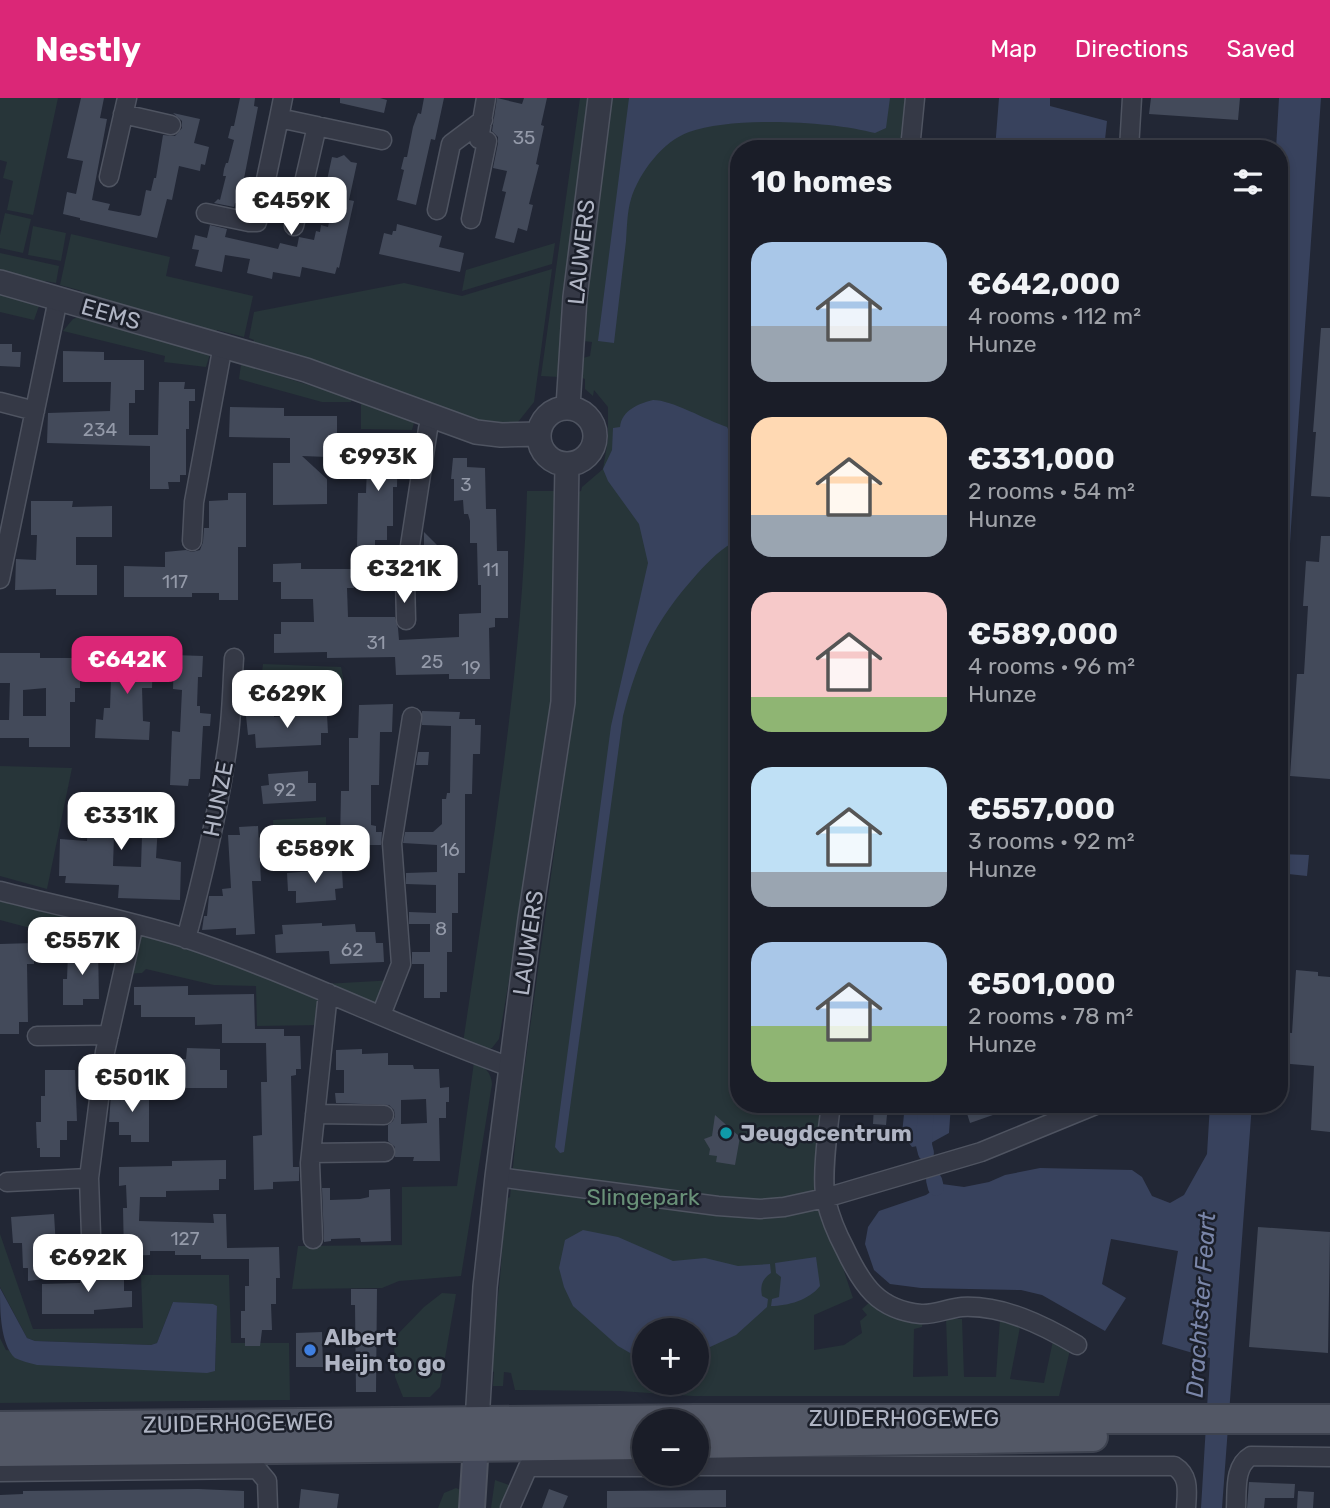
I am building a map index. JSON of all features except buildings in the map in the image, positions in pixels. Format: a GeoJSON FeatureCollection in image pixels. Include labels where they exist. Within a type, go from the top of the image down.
{"type":"FeatureCollection","features":[{"type":"Feature","properties":{"kind":"main road","name":"ZUIDERHOGEWEG"},"geometry":{"type":"LineString","coordinates":[[0,1452],[476,1434],[1241,1426],[1328,1422]]}},
{"type":"Feature","properties":{"kind":"main road","name":"ZUIDERHOGEWEG"},"geometry":{"type":"LineString","coordinates":[[0,1426],[476,1434],[512,1448],[632,1445]]}},
{"type":"Feature","properties":{"kind":"main road","name":"ZUIDERHOGEWEG"},"geometry":{"type":"LineString","coordinates":[[709,1444],[1191,1426]]}},
{"type":"Feature","properties":{"kind":"main road"},"geometry":{"type":"LineString","coordinates":[[472,1508],[476,1434]]}},
{"type":"Feature","properties":{"kind":"street"},"geometry":{"type":"LineString","coordinates":[[206,214],[257,222],[283,98]]}},
{"type":"Feature","properties":{"kind":"street"},"geometry":{"type":"LineString","coordinates":[[471,219],[487,141],[479,139],[486,98]]}},
{"type":"Feature","properties":{"kind":"street","name":"LAUWERS"},"geometry":{"type":"LineString","coordinates":[[568,407],[575,297],[600,98]]}},
{"type":"Feature","properties":{"kind":"street"},"geometry":{"type":"LineString","coordinates":[[911,140],[915,98]]}},
{"type":"Feature","properties":{"kind":"street"},"geometry":{"type":"LineString","coordinates":[[1130,140],[1132,98]]}},
{"type":"Feature","properties":{"kind":"street"},"geometry":{"type":"LineString","coordinates":[[109,177],[125,106],[171,125]]}},
{"type":"Feature","properties":{"kind":"street"},"geometry":{"type":"LineString","coordinates":[[279,118],[382,140]]}},
{"type":"Feature","properties":{"kind":"street"},"geometry":{"type":"LineString","coordinates":[[437,210],[451,144],[483,120]]}},
{"type":"Feature","properties":{"kind":"street"},"geometry":{"type":"LineString","coordinates":[[294,226],[317,126]]}},
{"type":"Feature","properties":{"kind":"street","name":"EEMS"},"geometry":{"type":"LineString","coordinates":[[0,282],[306,370],[476,432],[495,435],[538,434]]}},
{"type":"Feature","properties":{"kind":"street"},"geometry":{"type":"LineString","coordinates":[[0,579],[58,299]]}},
{"type":"Feature","properties":{"kind":"street"},"geometry":{"type":"LineString","coordinates":[[192,541],[194,502],[223,345]]}},
{"type":"Feature","properties":{"kind":"street"},"geometry":{"type":"LineString","coordinates":[[0,402],[35,411]]}},
{"type":"Feature","properties":{"kind":"street"},"geometry":{"type":"LineString","coordinates":[[568,407],[584,412],[596,432],[595,442],[585,457],[567,464],[547,456],[538,434],[547,416],[558,409],[568,407]]}},
{"type":"Feature","properties":{"kind":"street"},"geometry":{"type":"LineString","coordinates":[[406,620],[405,578],[432,415]]}},
{"type":"Feature","properties":{"kind":"street","name":"LAUWERS"},"geometry":{"type":"LineString","coordinates":[[476,1434],[485,1287],[510,1067],[563,702],[567,464]]}},
{"type":"Feature","properties":{"kind":"street","name":"HUNZE"},"geometry":{"type":"LineString","coordinates":[[186,939],[222,782],[228,746],[234,658]]}},
{"type":"Feature","properties":{"kind":"street"},"geometry":{"type":"LineString","coordinates":[[382,1015],[401,964],[392,843],[412,717]]}},
{"type":"Feature","properties":{"kind":"street"},"geometry":{"type":"LineString","coordinates":[[0,891],[186,939],[328,993],[458,1049],[510,1067]]}},
{"type":"Feature","properties":{"kind":"street"},"geometry":{"type":"LineString","coordinates":[[92,1264],[89,1178],[109,1035],[134,924]]}},
{"type":"Feature","properties":{"kind":"street"},"geometry":{"type":"LineString","coordinates":[[313,1239],[311,1153],[328,993]]}},
{"type":"Feature","properties":{"kind":"street"},"geometry":{"type":"LineString","coordinates":[[37,1036],[109,1035]]}},
{"type":"Feature","properties":{"kind":"street"},"geometry":{"type":"LineString","coordinates":[[830,1113],[825,1198],[838,1236],[858,1277],[871,1293],[896,1310],[923,1314],[964,1307],[1005,1312],[1034,1322],[1077,1345]]}},
{"type":"Feature","properties":{"kind":"street"},"geometry":{"type":"LineString","coordinates":[[497,1177],[727,1207],[784,1207],[825,1198],[981,1152],[1076,1113]]}},
{"type":"Feature","properties":{"kind":"street"},"geometry":{"type":"LineString","coordinates":[[315,1114],[384,1115]]}},
{"type":"Feature","properties":{"kind":"street"},"geometry":{"type":"LineString","coordinates":[[311,1153],[385,1152]]}},
{"type":"Feature","properties":{"kind":"street"},"geometry":{"type":"LineString","coordinates":[[7,1182],[89,1178]]}},
{"type":"Feature","properties":{"kind":"street"},"geometry":{"type":"LineString","coordinates":[[1236,1508],[1239,1467],[1251,1456],[1330,1457]]}},
{"type":"Feature","properties":{"kind":"street","name":"ZUIDERHOGEWEG"},"geometry":{"type":"LineString","coordinates":[[709,1466],[1174,1466],[1181,1471],[1188,1486],[1186,1508]]}},
{"type":"Feature","properties":{"kind":"street"},"geometry":{"type":"LineString","coordinates":[[510,1508],[528,1467],[632,1467]]}},
{"type":"Feature","properties":{"kind":"street","name":"ZUIDERHOGEWEG"},"geometry":{"type":"LineString","coordinates":[[0,1472],[257,1469],[267,1481],[268,1508]]}},
{"type":"Feature","properties":{"kind":"green space"},"geometry":{"type":"Polygon","coordinates":[[[0,98],[58,98],[33,215],[7,210],[13,181],[3,178],[7,162],[0,160],[0,98]]]}},
{"type":"Feature","properties":{"kind":"green space"},"geometry":{"type":"Polygon","coordinates":[[[580,98],[590,98],[568,263],[559,377],[541,376],[580,98]]]}},
{"type":"Feature","properties":{"kind":"green space","name":"Slingepark"},"geometry":{"type":"Polygon","coordinates":[[[610,98],[910,98],[905,140],[730,140],[730,1113],[824,1113],[813,1209],[823,1208],[853,1298],[814,1315],[814,1350],[844,1345],[862,1333],[860,1321],[867,1315],[862,1309],[871,1301],[889,1316],[923,1318],[922,1327],[914,1329],[913,1377],[948,1376],[946,1318],[962,1319],[964,1377],[996,1377],[1000,1319],[1021,1322],[1010,1379],[1044,1383],[1054,1336],[1071,1346],[1059,1396],[678,1395],[709,1395],[709,1318],[632,1318],[632,1392],[515,1390],[511,1373],[504,1372],[503,1386],[493,1386],[494,1372],[490,1371],[506,1199],[510,1197],[518,1115],[572,723],[577,630],[577,492],[603,469],[608,439],[608,407],[594,390],[593,396],[585,389],[585,379],[582,378],[583,358],[590,356],[592,342],[583,341],[589,262],[610,98]]]}},
{"type":"Feature","properties":{"kind":"green space"},"geometry":{"type":"Polygon","coordinates":[[[5,213],[31,219],[23,253],[0,248],[5,213]]]}},
{"type":"Feature","properties":{"kind":"green space"},"geometry":{"type":"Polygon","coordinates":[[[33,226],[66,233],[61,261],[28,255],[33,226]]]}},
{"type":"Feature","properties":{"kind":"green space"},"geometry":{"type":"Polygon","coordinates":[[[71,234],[170,257],[166,276],[253,296],[244,337],[217,330],[215,336],[80,298],[82,291],[60,285],[71,234]]]}},
{"type":"Feature","properties":{"kind":"green space"},"geometry":{"type":"Polygon","coordinates":[[[555,243],[552,264],[462,291],[466,270],[555,243]]]}},
{"type":"Feature","properties":{"kind":"green space"},"geometry":{"type":"Polygon","coordinates":[[[0,253],[59,266],[56,283],[45,281],[43,288],[0,276],[0,253]]]}},
{"type":"Feature","properties":{"kind":"green space"},"geometry":{"type":"Polygon","coordinates":[[[552,269],[534,402],[518,422],[492,427],[252,347],[254,340],[249,338],[254,312],[404,283],[462,296],[552,269]]]}},
{"type":"Feature","properties":{"kind":"green space"},"geometry":{"type":"Polygon","coordinates":[[[0,291],[40,303],[34,320],[0,312],[0,291]]]}},
{"type":"Feature","properties":{"kind":"green space"},"geometry":{"type":"Polygon","coordinates":[[[83,315],[211,351],[206,367],[164,362],[165,356],[63,331],[73,319],[83,315]]]}},
{"type":"Feature","properties":{"kind":"green space"},"geometry":{"type":"Polygon","coordinates":[[[241,364],[351,398],[351,402],[322,402],[239,379],[241,364]]]}},
{"type":"Feature","properties":{"kind":"green space"},"geometry":{"type":"Polygon","coordinates":[[[361,401],[416,416],[412,430],[361,429],[361,401]]]}},
{"type":"Feature","properties":{"kind":"green space"},"geometry":{"type":"Polygon","coordinates":[[[527,491],[556,491],[555,675],[551,732],[499,1039],[492,1048],[480,1050],[463,1043],[512,699],[527,491]]]}},
{"type":"Feature","properties":{"kind":"green space"},"geometry":{"type":"Polygon","coordinates":[[[263,664],[341,667],[344,683],[341,700],[261,704],[259,698],[263,664]]]}},
{"type":"Feature","properties":{"kind":"green space"},"geometry":{"type":"Polygon","coordinates":[[[0,766],[72,768],[47,889],[0,876],[0,766]]]}},
{"type":"Feature","properties":{"kind":"green space"},"geometry":{"type":"Polygon","coordinates":[[[326,817],[326,855],[275,857],[273,820],[326,817]]]}},
{"type":"Feature","properties":{"kind":"green space"},"geometry":{"type":"Polygon","coordinates":[[[0,895],[126,930],[124,940],[69,937],[73,929],[56,929],[53,934],[0,920],[0,895]]]}},
{"type":"Feature","properties":{"kind":"green space"},"geometry":{"type":"Polygon","coordinates":[[[133,924],[307,985],[395,980],[381,1015],[328,993],[324,1025],[257,1026],[256,986],[214,985],[146,969],[142,973],[123,974],[133,924]]]}},
{"type":"Feature","properties":{"kind":"green space"},"geometry":{"type":"Polygon","coordinates":[[[474,1062],[487,1070],[492,1084],[461,1276],[399,1281],[382,1288],[292,1289],[298,1246],[402,1245],[402,1187],[457,1186],[474,1062]]]}},
{"type":"Feature","properties":{"kind":"green space"},"geometry":{"type":"Polygon","coordinates":[[[0,1234],[33,1329],[143,1328],[141,1275],[229,1275],[231,1343],[289,1343],[290,1400],[0,1403],[0,1338],[6,1350],[215,1371],[217,1306],[173,1302],[157,1343],[151,1345],[35,1341],[27,1338],[0,1287],[0,1234]]]}},
{"type":"Feature","properties":{"kind":"green space"},"geometry":{"type":"Polygon","coordinates":[[[442,1293],[456,1294],[440,1387],[430,1397],[403,1397],[395,1377],[394,1338],[442,1293]]]}},
{"type":"Feature","properties":{"kind":"green space"},"geometry":{"type":"Polygon","coordinates":[[[495,1480],[509,1485],[511,1491],[505,1508],[491,1508],[495,1480]]]}},
{"type":"Feature","properties":{"kind":"green space"},"geometry":{"type":"Polygon","coordinates":[[[456,1488],[465,1492],[464,1508],[438,1508],[444,1493],[456,1488]]]}},
{"type":"Feature","properties":{"kind":"water"},"geometry":{"type":"Polygon","coordinates":[[[629,98],[890,98],[886,128],[875,133],[808,123],[730,124],[689,132],[661,150],[640,179],[630,204],[614,343],[598,341],[629,98]]]}},
{"type":"Feature","properties":{"kind":"water"},"geometry":{"type":"Polygon","coordinates":[[[999,98],[1050,98],[1050,106],[1107,121],[1105,140],[996,140],[999,98]]]}},
{"type":"Feature","properties":{"kind":"water"},"geometry":{"type":"Polygon","coordinates":[[[1279,98],[1321,98],[1288,577],[1288,140],[1277,140],[1279,98]]]}},
{"type":"Feature","properties":{"kind":"water"},"geometry":{"type":"Polygon","coordinates":[[[653,400],[661,401],[727,427],[730,435],[730,544],[697,574],[659,623],[642,657],[629,694],[623,716],[564,1152],[560,1153],[555,1147],[611,726],[648,563],[639,524],[608,481],[603,469],[612,450],[613,428],[620,427],[627,412],[653,400]]]}},
{"type":"Feature","properties":{"kind":"water"},"geometry":{"type":"Polygon","coordinates":[[[1288,854],[1309,855],[1307,876],[1288,874],[1288,854]]]}},
{"type":"Feature","properties":{"kind":"water"},"geometry":{"type":"Polygon","coordinates":[[[904,1113],[950,1113],[949,1133],[929,1144],[912,1147],[902,1134],[904,1113]]]}},
{"type":"Feature","properties":{"kind":"water","name":"Drachtster Feart"},"geometry":{"type":"Polygon","coordinates":[[[1209,1113],[1251,1113],[1222,1508],[1201,1508],[1210,1358],[1162,1344],[1178,1251],[1111,1239],[1102,1284],[1126,1298],[1105,1331],[1042,1295],[1021,1290],[921,1288],[890,1284],[874,1270],[865,1244],[868,1227],[879,1211],[926,1195],[942,1184],[964,1187],[1040,1168],[1132,1170],[1142,1177],[1152,1196],[1170,1203],[1184,1195],[1207,1154],[1209,1113]]]}},
{"type":"Feature","properties":{"kind":"water"},"geometry":{"type":"Polygon","coordinates":[[[583,1230],[618,1237],[673,1261],[705,1258],[738,1266],[770,1264],[771,1273],[762,1283],[761,1289],[762,1296],[768,1299],[767,1307],[736,1335],[709,1347],[709,1318],[632,1318],[632,1354],[618,1346],[573,1306],[559,1268],[565,1240],[583,1230]]]}},
{"type":"Feature","properties":{"kind":"water"},"geometry":{"type":"Polygon","coordinates":[[[816,1257],[820,1286],[798,1301],[771,1306],[772,1299],[779,1297],[781,1277],[776,1273],[775,1263],[816,1257]]]}},
{"type":"Feature","properties":{"kind":"water"},"geometry":{"type":"Polygon","coordinates":[[[0,1288],[27,1338],[35,1341],[151,1345],[157,1343],[173,1302],[213,1304],[217,1306],[215,1371],[207,1373],[37,1365],[17,1359],[6,1344],[0,1288]]]}},
{"type":"Feature","properties":{"kind":"waterway"},"geometry":{"type":"LineString","coordinates":[[926,1113],[926,1153]]}},
{"type":"Feature","properties":{"kind":"waterway"},"geometry":{"type":"LineString","coordinates":[[934,1180],[936,1188]]}},
{"type":"Feature","properties":{"kind":"place","name":"Jeugdcentrum"},"geometry":{"type":"Point","coordinates":[726,1133]}},
{"type":"Feature","properties":{"kind":"place","name":"Albert Heijn to go"},"geometry":{"type":"Point","coordinates":[310,1350]}}]}
